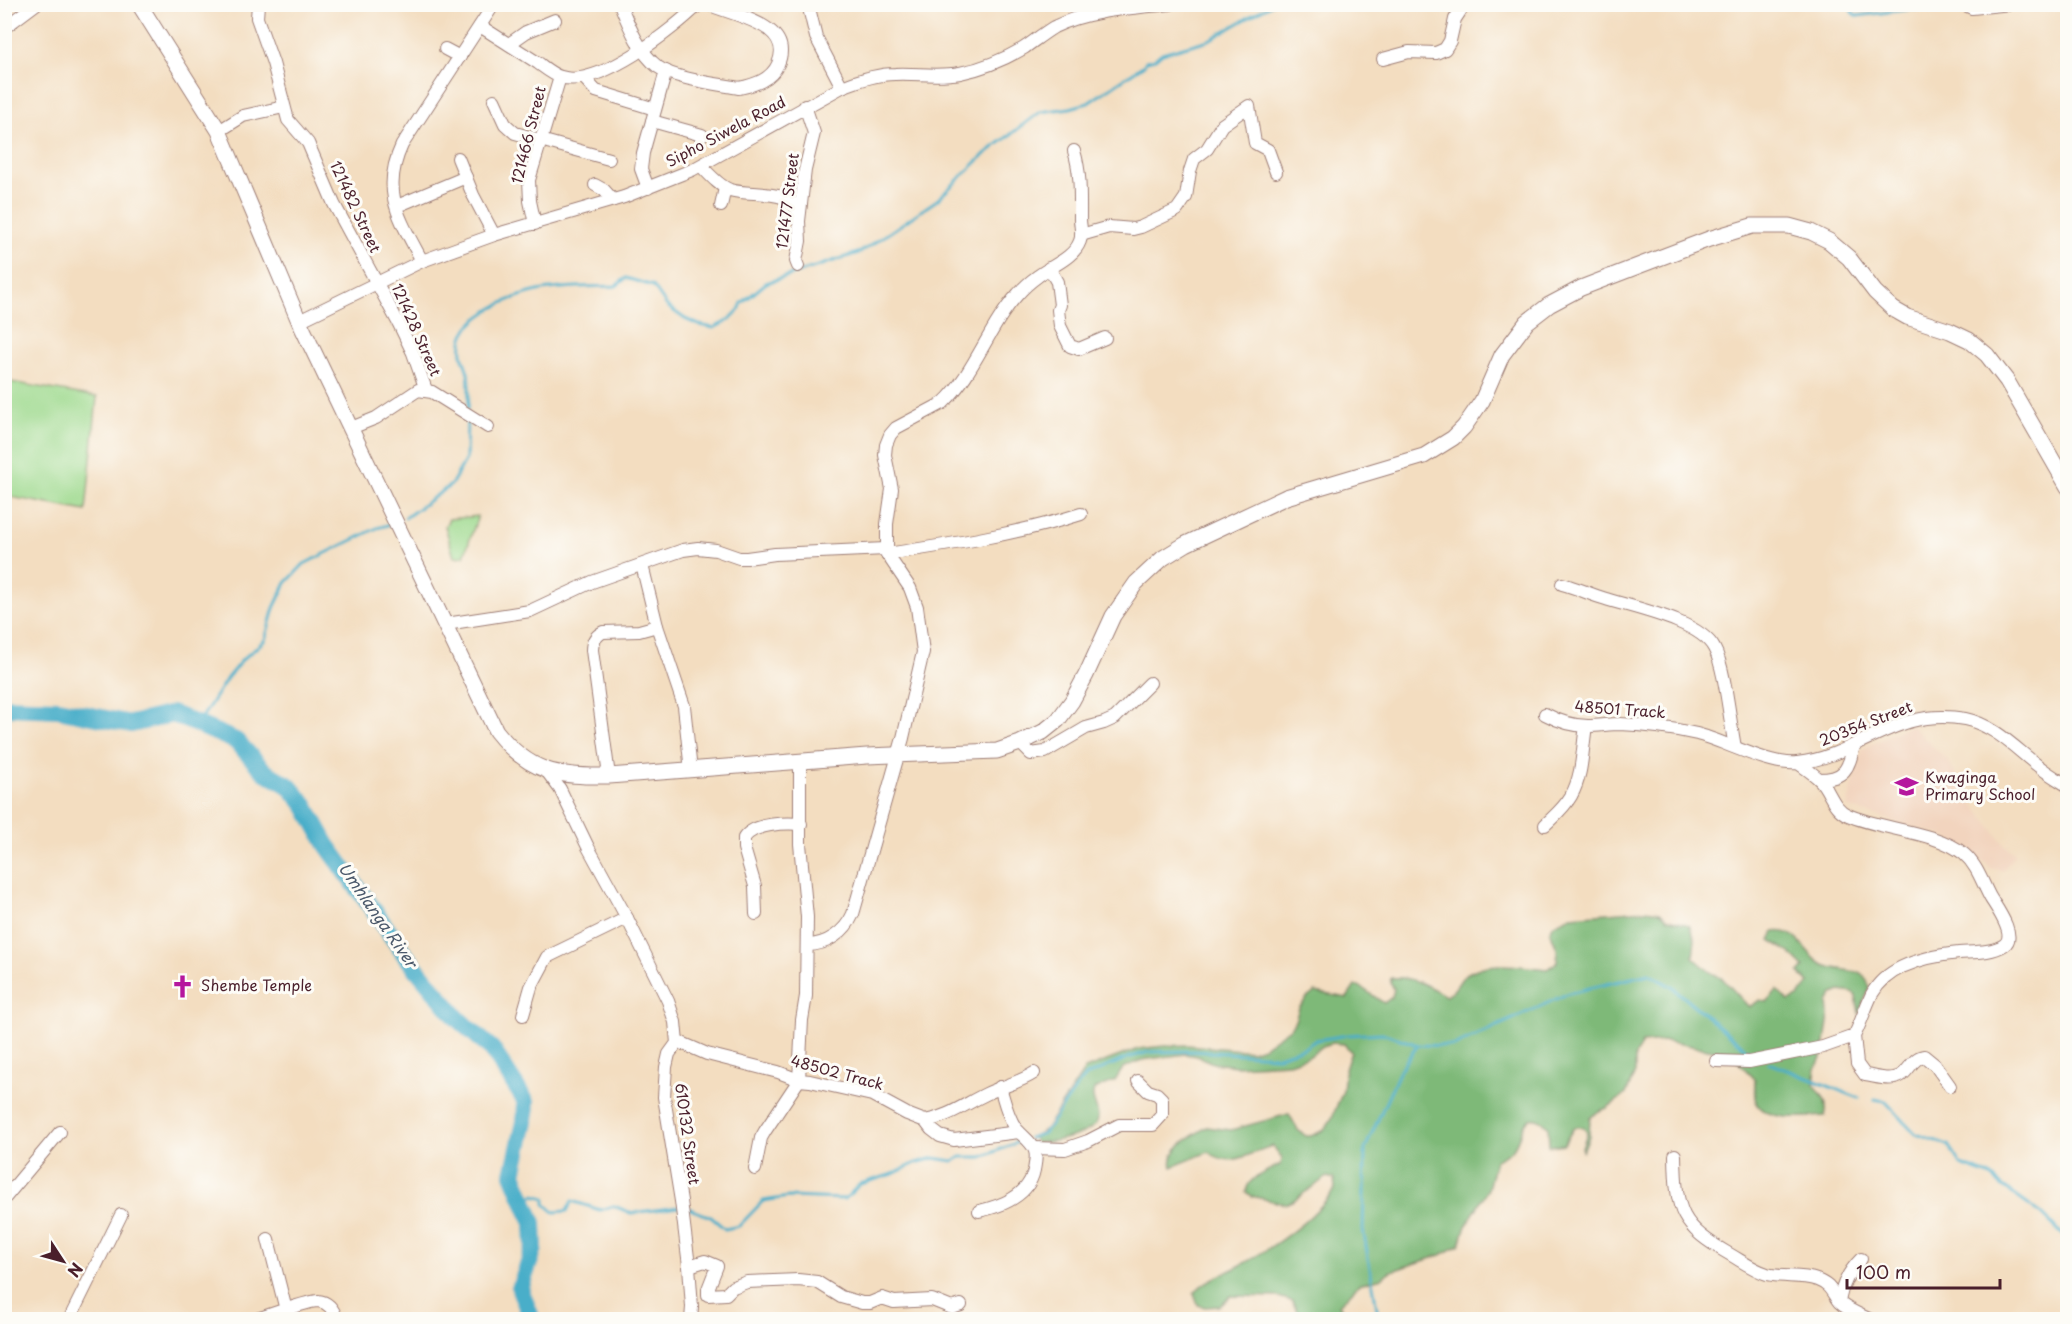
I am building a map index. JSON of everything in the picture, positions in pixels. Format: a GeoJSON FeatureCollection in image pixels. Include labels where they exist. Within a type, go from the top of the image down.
{"type":"FeatureCollection","features":[{"type":"Feature","properties":{"kind":"street"},"geometry":{"type":"LineString","coordinates":[[4,28],[36,4]]}},
{"type":"Feature","properties":{"kind":"street"},"geometry":{"type":"LineString","coordinates":[[139,4],[219,131],[298,321],[496,731],[517,755],[546,770],[576,776],[609,776],[800,761],[997,751],[1020,743],[1043,732],[1058,720],[1072,701],[1086,675],[1113,616],[1136,584],[1163,558],[1186,544],[1286,497],[1424,456],[1440,448],[1464,427],[1482,400],[1502,355],[1537,313],[1581,288],[1708,239],[1747,227],[1769,224],[1789,226],[1822,237],[1849,258],[1875,292],[1893,309],[1912,319],[1963,337],[1982,350],[2007,381],[2067,487]]}},
{"type":"Feature","properties":{"kind":"street","name":"121482 Street"},"geometry":{"type":"LineString","coordinates":[[258,4],[257,18],[273,63],[288,120],[308,143],[334,204],[367,267],[378,283]]}},
{"type":"Feature","properties":{"kind":"street"},"geometry":{"type":"LineString","coordinates":[[422,261],[397,206],[392,187],[395,161],[402,145],[494,4]]}},
{"type":"Feature","properties":{"kind":"street"},"geometry":{"type":"LineString","coordinates":[[620,4],[633,34],[649,57],[666,71],[739,88],[751,86],[771,75],[779,61],[779,43],[774,32],[708,4]]}},
{"type":"Feature","properties":{"kind":"street","name":"121466 Street"},"geometry":{"type":"LineString","coordinates":[[480,26],[560,77],[584,78],[598,74],[643,48],[684,19],[699,4]]}},
{"type":"Feature","properties":{"kind":"street"},"geometry":{"type":"LineString","coordinates":[[808,4],[816,37],[842,87]]}},
{"type":"Feature","properties":{"kind":"street","name":"Sipho Siwela Road"},"geometry":{"type":"LineString","coordinates":[[298,321],[422,261],[494,235],[613,200],[701,166],[805,106],[842,87],[864,79],[893,74],[960,73],[1005,57],[1064,24],[1119,9],[1172,4]]}},
{"type":"Feature","properties":{"kind":"street"},"geometry":{"type":"LineString","coordinates":[[1383,59],[1409,52],[1436,53],[1444,49],[1448,44],[1455,19],[1465,4]]}},
{"type":"Feature","properties":{"kind":"street"},"geometry":{"type":"LineString","coordinates":[[1963,5],[1971,8],[2011,4]]}},
{"type":"Feature","properties":{"kind":"street"},"geometry":{"type":"LineString","coordinates":[[509,44],[526,32],[555,20]]}},
{"type":"Feature","properties":{"kind":"street"},"geometry":{"type":"LineString","coordinates":[[446,49],[460,57]]}},
{"type":"Feature","properties":{"kind":"street"},"geometry":{"type":"LineString","coordinates":[[648,188],[641,169],[643,153],[666,71]]}},
{"type":"Feature","properties":{"kind":"street","name":"121466 Street"},"geometry":{"type":"LineString","coordinates":[[536,224],[530,201],[529,180],[560,77]]}},
{"type":"Feature","properties":{"kind":"street"},"geometry":{"type":"LineString","coordinates":[[584,78],[596,91],[702,135]]}},
{"type":"Feature","properties":{"kind":"street"},"geometry":{"type":"LineString","coordinates":[[494,99],[501,117],[510,129],[520,135],[609,159]]}},
{"type":"Feature","properties":{"kind":"street","name":"121477 Street"},"geometry":{"type":"LineString","coordinates":[[798,266],[796,261],[800,241],[799,221],[805,170],[814,133],[805,106]]}},
{"type":"Feature","properties":{"kind":"street"},"geometry":{"type":"LineString","coordinates":[[1081,235],[1109,227],[1133,229],[1141,227],[1177,210],[1186,197],[1194,159],[1207,149],[1222,125],[1249,106],[1255,143],[1268,150],[1276,172]]}},
{"type":"Feature","properties":{"kind":"street"},"geometry":{"type":"LineString","coordinates":[[219,131],[243,117],[284,107]]}},
{"type":"Feature","properties":{"kind":"street"},"geometry":{"type":"LineString","coordinates":[[807,945],[829,940],[845,928],[851,919],[898,755],[923,652],[917,607],[910,588],[886,552],[892,489],[885,455],[886,445],[890,435],[903,423],[943,403],[969,368],[1009,305],[1026,286],[1072,253],[1078,245],[1081,235],[1079,166],[1074,151]]}},
{"type":"Feature","properties":{"kind":"street"},"geometry":{"type":"LineString","coordinates":[[458,158],[494,235]]}},
{"type":"Feature","properties":{"kind":"street"},"geometry":{"type":"LineString","coordinates":[[701,166],[725,188],[787,199],[796,206],[799,221]]}},
{"type":"Feature","properties":{"kind":"street"},"geometry":{"type":"LineString","coordinates":[[397,206],[466,177]]}},
{"type":"Feature","properties":{"kind":"street"},"geometry":{"type":"LineString","coordinates":[[595,185],[604,190],[613,200]]}},
{"type":"Feature","properties":{"kind":"street"},"geometry":{"type":"LineString","coordinates":[[721,206],[725,188]]}},
{"type":"Feature","properties":{"kind":"street"},"geometry":{"type":"LineString","coordinates":[[1049,268],[1057,282],[1060,326],[1070,346],[1079,349],[1105,338]]}},
{"type":"Feature","properties":{"kind":"street","name":"121428 Street"},"geometry":{"type":"LineString","coordinates":[[378,283],[413,353],[426,390]]}},
{"type":"Feature","properties":{"kind":"street"},"geometry":{"type":"LineString","coordinates":[[351,428],[376,418],[418,390],[432,392],[488,427]]}},
{"type":"Feature","properties":{"kind":"street"},"geometry":{"type":"LineString","coordinates":[[446,624],[530,611],[592,582],[682,550],[698,548],[716,550],[739,558],[775,554],[886,552],[972,541],[1026,530],[1081,514]]}},
{"type":"Feature","properties":{"kind":"street"},"geometry":{"type":"LineString","coordinates":[[642,565],[657,626],[684,706],[691,771]]}},
{"type":"Feature","properties":{"kind":"street"},"geometry":{"type":"LineString","coordinates":[[1562,585],[1654,612],[1702,635],[1711,642],[1719,658],[1735,747]]}},
{"type":"Feature","properties":{"kind":"street"},"geometry":{"type":"LineString","coordinates":[[609,776],[599,709],[593,642],[603,632],[639,631],[657,626]]}},
{"type":"Feature","properties":{"kind":"street"},"geometry":{"type":"LineString","coordinates":[[1020,743],[1031,754],[1045,752],[1086,728],[1115,718],[1150,683]]}},
{"type":"Feature","properties":{"kind":"street","name":"48501 Track"},"geometry":{"type":"LineString","coordinates":[[1545,714],[1558,720],[1586,726],[1618,724],[1668,728],[1699,734],[1776,760],[1798,763]]}},
{"type":"Feature","properties":{"kind":"street","name":"20354 Street"},"geometry":{"type":"LineString","coordinates":[[1798,763],[1838,753],[1890,727],[1916,718],[1966,719],[1990,729],[2067,786]]}},
{"type":"Feature","properties":{"kind":"street"},"geometry":{"type":"LineString","coordinates":[[1545,825],[1563,807],[1580,775],[1586,726]]}},
{"type":"Feature","properties":{"kind":"street"},"geometry":{"type":"LineString","coordinates":[[1819,779],[1836,778],[1843,773],[1849,764],[1854,746]]}},
{"type":"Feature","properties":{"kind":"street"},"geometry":{"type":"LineString","coordinates":[[754,1169],[761,1138],[799,1080],[802,1020],[806,996],[807,945],[807,917],[800,844],[800,761]]}},
{"type":"Feature","properties":{"kind":"street"},"geometry":{"type":"LineString","coordinates":[[1798,763],[1819,779],[1836,806],[1845,814],[1880,826],[1938,840],[1964,854],[1980,876],[2004,918],[2008,935],[2005,945],[1989,950],[1924,957],[1899,969],[1876,987],[1854,1036],[1857,1064],[1865,1075],[1894,1078],[1905,1073],[1914,1060],[1924,1056],[1935,1065],[1950,1086]]}},
{"type":"Feature","properties":{"kind":"street"},"geometry":{"type":"LineString","coordinates":[[546,770],[560,789],[668,1001],[675,1022],[676,1040]]}},
{"type":"Feature","properties":{"kind":"street"},"geometry":{"type":"LineString","coordinates":[[756,914],[755,885],[744,848],[744,838],[752,830],[779,822],[801,824]]}},
{"type":"Feature","properties":{"kind":"street"},"geometry":{"type":"LineString","coordinates":[[523,1015],[531,987],[547,957],[627,918]]}},
{"type":"Feature","properties":{"kind":"street"},"geometry":{"type":"LineString","coordinates":[[1716,1061],[1749,1062],[1822,1047],[1854,1036]]}},
{"type":"Feature","properties":{"kind":"street","name":"48502 Track"},"geometry":{"type":"LineString","coordinates":[[676,1040],[707,1054],[778,1072],[799,1080],[872,1095],[925,1121],[934,1132],[954,1140],[1019,1132]]}},
{"type":"Feature","properties":{"kind":"street","name":"610132 Street"},"geometry":{"type":"LineString","coordinates":[[676,1040],[664,1077],[664,1097],[689,1266]]}},
{"type":"Feature","properties":{"kind":"street"},"geometry":{"type":"LineString","coordinates":[[925,1121],[947,1115],[1000,1087],[1023,1080],[1034,1073]]}},
{"type":"Feature","properties":{"kind":"street"},"geometry":{"type":"LineString","coordinates":[[1032,1145],[1065,1149],[1088,1142],[1119,1125],[1153,1125],[1162,1115],[1162,1099],[1157,1094],[1148,1091],[1138,1081]]}},
{"type":"Feature","properties":{"kind":"street"},"geometry":{"type":"LineString","coordinates":[[979,1211],[998,1208],[1029,1186],[1036,1161],[1032,1145],[1019,1132],[1010,1118],[1000,1087]]}},
{"type":"Feature","properties":{"kind":"street"},"geometry":{"type":"LineString","coordinates":[[4,1199],[60,1132]]}},
{"type":"Feature","properties":{"kind":"street"},"geometry":{"type":"LineString","coordinates":[[1675,1155],[1677,1193],[1683,1216],[1689,1225],[1718,1248],[1749,1266],[1768,1274],[1818,1280],[1832,1290],[1839,1301],[1871,1320]]}},
{"type":"Feature","properties":{"kind":"street"},"geometry":{"type":"LineString","coordinates":[[69,1320],[121,1215]]}},
{"type":"Feature","properties":{"kind":"street"},"geometry":{"type":"LineString","coordinates":[[268,1239],[286,1310]]}},
{"type":"Feature","properties":{"kind":"street"},"geometry":{"type":"LineString","coordinates":[[1839,1301],[1841,1289],[1847,1277],[1861,1259]]}},
{"type":"Feature","properties":{"kind":"street"},"geometry":{"type":"LineString","coordinates":[[691,1320],[689,1266],[705,1261],[717,1266],[708,1295],[726,1294],[733,1287],[747,1282],[798,1280],[824,1284],[841,1297],[862,1303],[870,1303],[883,1298],[894,1302],[932,1300],[952,1308],[961,1305]]}},
{"type":"Feature","properties":{"kind":"street"},"geometry":{"type":"LineString","coordinates":[[254,1320],[316,1301],[330,1307],[337,1320]]}},
{"type":"Feature","properties":{"kind":"shaded area","name":"Kwaginga Primary School"},"geometry":{"type":"Polygon","coordinates":[[[1911,725],[1949,762],[1970,799],[2003,843],[2015,854],[2003,871],[1991,868],[1969,849],[1943,836],[1847,807],[1862,749],[1911,725]]]}},
{"type":"Feature","properties":{"kind":"green space"},"geometry":{"type":"Polygon","coordinates":[[[5,381],[97,397],[86,511],[5,496],[5,381]]]}},
{"type":"Feature","properties":{"kind":"green space"},"geometry":{"type":"Polygon","coordinates":[[[478,516],[464,556],[454,557],[445,526],[449,519],[478,516]]]}},
{"type":"Feature","properties":{"kind":"green space"},"geometry":{"type":"Polygon","coordinates":[[[1645,910],[1660,912],[1668,919],[1689,925],[1695,939],[1693,957],[1710,972],[1723,979],[1749,1007],[1760,1000],[1767,1002],[1777,990],[1789,1001],[1798,997],[1809,983],[1799,973],[1804,967],[1789,952],[1770,940],[1774,932],[1790,934],[1822,964],[1863,974],[1870,987],[1859,1013],[1856,996],[1853,993],[1840,991],[1833,994],[1828,1002],[1829,1015],[1824,1050],[1816,1069],[1814,1084],[1825,1103],[1825,1116],[1785,1117],[1766,1112],[1755,1098],[1755,1079],[1729,1053],[1665,1041],[1642,1043],[1635,1056],[1635,1072],[1626,1094],[1590,1118],[1589,1136],[1583,1151],[1582,1147],[1587,1133],[1584,1127],[1574,1127],[1564,1144],[1549,1146],[1548,1126],[1533,1118],[1528,1121],[1512,1150],[1495,1161],[1488,1189],[1465,1228],[1460,1245],[1441,1255],[1389,1272],[1382,1278],[1359,1284],[1339,1305],[1346,1319],[1295,1319],[1298,1313],[1292,1301],[1279,1297],[1231,1296],[1220,1306],[1205,1307],[1198,1305],[1194,1294],[1203,1284],[1254,1258],[1304,1222],[1335,1189],[1334,1179],[1327,1177],[1285,1204],[1251,1196],[1246,1192],[1254,1178],[1281,1164],[1282,1158],[1273,1146],[1233,1160],[1226,1160],[1208,1152],[1172,1167],[1177,1148],[1207,1127],[1231,1130],[1289,1114],[1298,1130],[1306,1136],[1324,1130],[1331,1120],[1343,1091],[1345,1069],[1351,1052],[1344,1044],[1332,1043],[1323,1046],[1310,1056],[1289,1063],[1236,1066],[1213,1063],[1185,1054],[1142,1060],[1123,1068],[1115,1081],[1094,1089],[1093,1097],[1098,1117],[1096,1124],[1090,1129],[1072,1137],[1052,1141],[1036,1143],[1033,1138],[1045,1130],[1085,1069],[1138,1049],[1187,1045],[1252,1051],[1263,1047],[1290,1028],[1299,1008],[1315,992],[1347,998],[1355,986],[1359,986],[1384,1003],[1392,997],[1394,989],[1390,983],[1391,978],[1399,978],[1420,982],[1446,996],[1468,973],[1487,966],[1507,965],[1547,969],[1557,962],[1557,949],[1550,931],[1554,924],[1571,916],[1645,910]]]}},
{"type":"Feature","properties":{"kind":"waterway"},"geometry":{"type":"LineString","coordinates":[[468,409],[469,377],[462,355],[462,342],[465,332],[472,323],[492,308],[547,289],[616,286],[626,278],[653,286],[667,306],[685,319],[714,328],[729,320],[739,310],[742,303],[766,283],[861,252],[937,200],[985,154],[1040,112],[1088,103],[1144,65],[1146,61],[1155,59],[1162,53],[1209,40],[1272,4]]}},
{"type":"Feature","properties":{"kind":"waterway"},"geometry":{"type":"LineString","coordinates":[[1849,4],[1852,12],[1857,16],[1912,9],[1935,10],[1952,4]]}},
{"type":"Feature","properties":{"kind":"waterway"},"geometry":{"type":"LineString","coordinates":[[405,518],[451,485],[466,459],[467,418]]}},
{"type":"Feature","properties":{"kind":"waterway"},"geometry":{"type":"LineString","coordinates":[[198,724],[227,678],[242,660],[265,640],[274,608],[286,583],[304,564],[377,528],[388,525]]}},
{"type":"Feature","properties":{"kind":"waterway","name":"Umhlanga River"},"geometry":{"type":"LineString","coordinates":[[4,707],[58,709],[131,724],[173,714],[236,741],[265,772],[288,785],[305,805],[327,845],[406,956],[458,1019],[492,1049],[526,1102],[525,1122],[513,1174],[533,1223],[534,1248],[520,1289],[532,1320]]}},
{"type":"Feature","properties":{"kind":"waterway"},"geometry":{"type":"LineString","coordinates":[[1029,1138],[1044,1133],[1081,1081],[1088,1075],[1127,1058],[1149,1052],[1191,1051],[1278,1056],[1304,1048],[1316,1040],[1382,1033],[1418,1045],[1454,1046],[1569,993],[1649,974],[1672,987],[1752,1054]]}},
{"type":"Feature","properties":{"kind":"waterway"},"geometry":{"type":"LineString","coordinates":[[1379,1320],[1363,1229],[1365,1149],[1401,1068],[1418,1045]]}},
{"type":"Feature","properties":{"kind":"waterway"},"geometry":{"type":"LineString","coordinates":[[1769,1063],[1859,1098]]}},
{"type":"Feature","properties":{"kind":"waterway"},"geometry":{"type":"LineString","coordinates":[[1874,1099],[1885,1101],[1916,1134],[1948,1145],[1961,1165],[1989,1175],[2068,1237]]}},
{"type":"Feature","properties":{"kind":"waterway"},"geometry":{"type":"LineString","coordinates":[[685,1207],[711,1217],[725,1229],[739,1226],[763,1201],[789,1197],[845,1199],[860,1184],[893,1174],[916,1163],[934,1158],[953,1161],[961,1157],[982,1157],[1023,1140]]}},
{"type":"Feature","properties":{"kind":"waterway"},"geometry":{"type":"LineString","coordinates":[[524,1203],[534,1195],[545,1198],[545,1204],[554,1212],[567,1211],[572,1201],[600,1210],[614,1206],[631,1213],[679,1207]]}},
{"type":"Feature","properties":{"kind":"place","name":"Kwaginga Primary School"},"geometry":{"type":"Point","coordinates":[1907,787]}},
{"type":"Feature","properties":{"kind":"place","name":"Shembe Temple"},"geometry":{"type":"Point","coordinates":[183,986]}}]}
